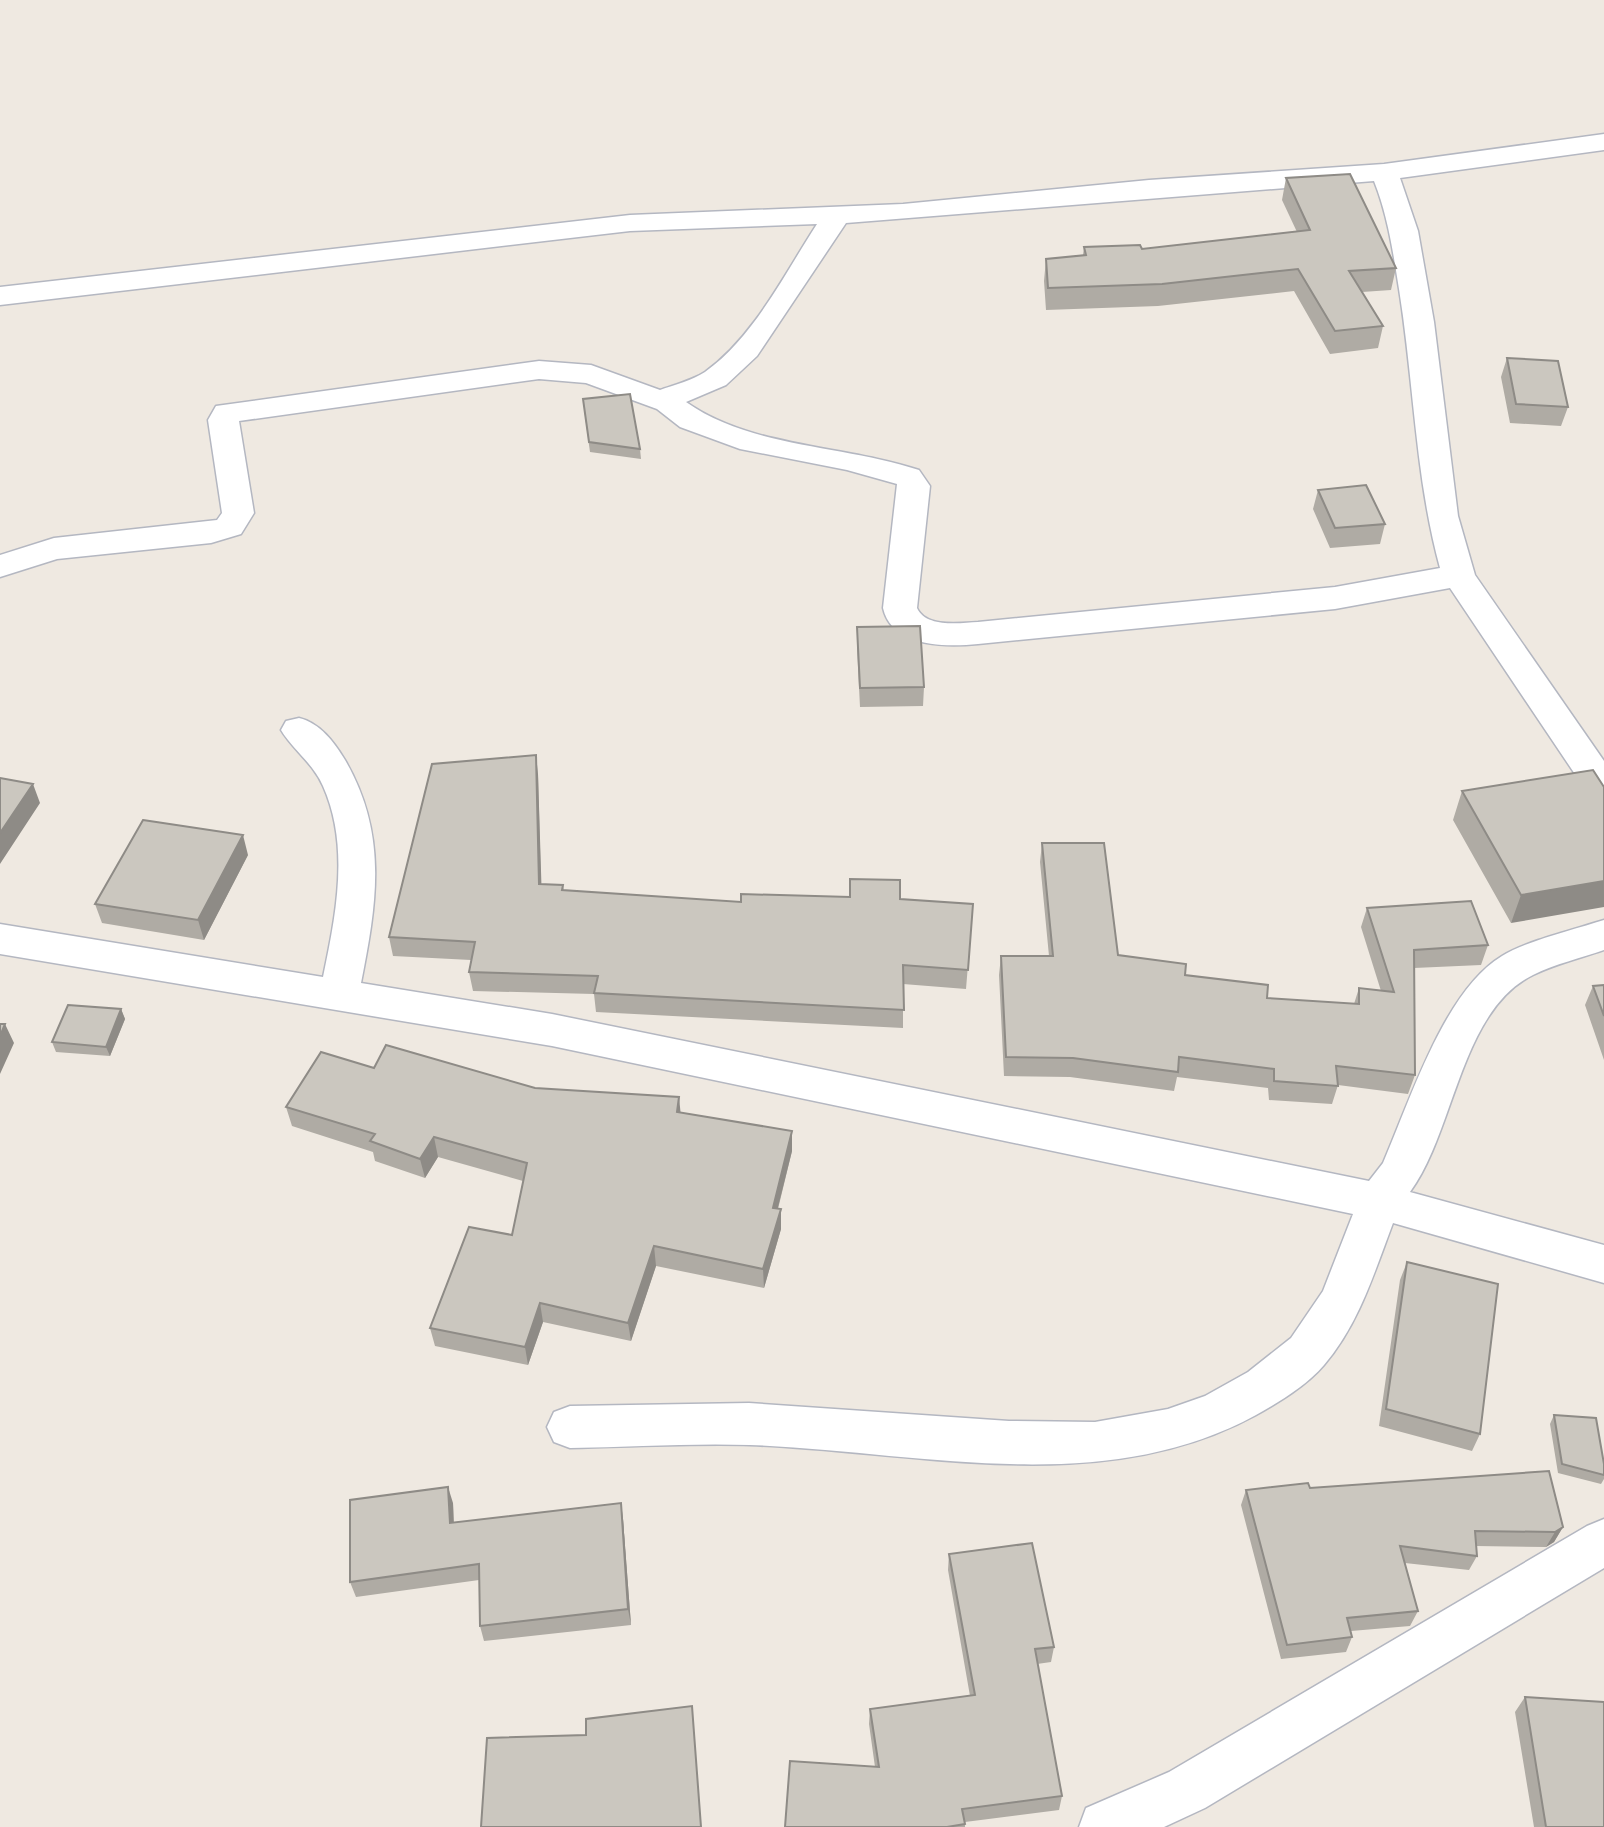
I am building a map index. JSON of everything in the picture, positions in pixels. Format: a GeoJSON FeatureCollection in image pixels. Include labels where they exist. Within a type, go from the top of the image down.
{"type":"FeatureCollection","features":[{"type":"Feature","properties":{"kind":"street"},"geometry":{"type":"LineString","coordinates":[[0,296],[604,225],[836,216],[966,207],[1149,188],[1384,172],[1604,142]]}},
{"type":"Feature","properties":{"kind":"street"},"geometry":{"type":"LineString","coordinates":[[1384,172],[1404,231],[1419,322],[1442,516],[1459,576],[1604,789]]}},
{"type":"Feature","properties":{"kind":"street"},"geometry":{"type":"LineString","coordinates":[[665,401],[715,379],[746,350],[836,216]]}},
{"type":"Feature","properties":{"kind":"street"},"geometry":{"type":"LineString","coordinates":[[0,566],[54,549],[212,533],[229,527],[238,513],[223,420],[227,414],[539,370],[591,374],[635,394],[665,401],[684,418],[703,427],[753,442],[908,477],[914,486],[900,608],[902,617],[918,630],[965,634],[1294,602],[1459,576]]}},
{"type":"Feature","properties":{"kind":"street"},"geometry":{"type":"LineString","coordinates":[[299,730],[325,757],[353,821],[359,850],[352,931],[339,996]]}},
{"type":"Feature","properties":{"kind":"street"},"geometry":{"type":"LineString","coordinates":[[570,1427],[749,1424],[1009,1442],[1095,1443],[1168,1430],[1220,1411],[1264,1387],[1307,1352],[1342,1301],[1379,1201],[1400,1173],[1469,1013],[1495,982],[1518,965],[1604,935]]}},
{"type":"Feature","properties":{"kind":"street"},"geometry":{"type":"LineString","coordinates":[[0,939],[552,1030],[1379,1201],[1604,1264]]}},
{"type":"Feature","properties":{"kind":"street"},"geometry":{"type":"LineString","coordinates":[[1105,1827],[1187,1790],[1604,1542]]}},
{"type":"Feature","properties":{"kind":"building"},"geometry":{"type":"Polygon","coordinates":[[[1350,174],[1396,268],[1349,271],[1383,326],[1335,331],[1298,269],[1162,284],[1048,288],[1046,259],[1086,255],[1084,247],[1140,245],[1142,249],[1310,230],[1286,178],[1350,174]]]}},
{"type":"Feature","properties":{"kind":"building"},"geometry":{"type":"Polygon","coordinates":[[[1507,358],[1558,361],[1568,407],[1516,404],[1507,358]]]}},
{"type":"Feature","properties":{"kind":"building"},"geometry":{"type":"Polygon","coordinates":[[[630,394],[640,449],[589,442],[583,399],[630,394]]]}},
{"type":"Feature","properties":{"kind":"building"},"geometry":{"type":"Polygon","coordinates":[[[1366,485],[1385,524],[1335,528],[1318,490],[1366,485]]]}},
{"type":"Feature","properties":{"kind":"building"},"geometry":{"type":"Polygon","coordinates":[[[920,626],[924,687],[860,688],[857,627],[920,626]]]}},
{"type":"Feature","properties":{"kind":"building"},"geometry":{"type":"Polygon","coordinates":[[[536,755],[539,884],[563,885],[562,890],[741,902],[741,894],[850,897],[850,879],[900,880],[900,899],[973,904],[968,970],[903,965],[904,1010],[594,993],[598,976],[469,972],[475,942],[389,937],[432,764],[536,755]]]}},
{"type":"Feature","properties":{"kind":"building"},"geometry":{"type":"Polygon","coordinates":[[[1593,770],[1604,787],[1604,881],[1521,895],[1462,791],[1593,770]]]}},
{"type":"Feature","properties":{"kind":"building"},"geometry":{"type":"Polygon","coordinates":[[[0,778],[33,784],[0,833],[0,778]]]}},
{"type":"Feature","properties":{"kind":"building"},"geometry":{"type":"Polygon","coordinates":[[[143,820],[243,835],[198,920],[95,904],[143,820]]]}},
{"type":"Feature","properties":{"kind":"building"},"geometry":{"type":"Polygon","coordinates":[[[1042,843],[1104,843],[1118,955],[1186,964],[1185,975],[1268,985],[1267,998],[1359,1004],[1359,988],[1394,992],[1367,908],[1471,901],[1488,945],[1414,950],[1415,1075],[1336,1066],[1338,1086],[1274,1081],[1274,1069],[1179,1057],[1178,1072],[1073,1058],[1006,1057],[1001,956],[1053,956],[1042,843]]]}},
{"type":"Feature","properties":{"kind":"building"},"geometry":{"type":"Polygon","coordinates":[[[1604,985],[1604,1016],[1593,986],[1604,985]]]}},
{"type":"Feature","properties":{"kind":"building"},"geometry":{"type":"Polygon","coordinates":[[[68,1005],[121,1009],[106,1047],[52,1042],[68,1005]]]}},
{"type":"Feature","properties":{"kind":"building"},"geometry":{"type":"Polygon","coordinates":[[[386,1045],[535,1088],[679,1097],[677,1112],[792,1131],[773,1208],[781,1209],[763,1269],[654,1246],[628,1323],[540,1303],[525,1347],[430,1328],[469,1227],[512,1235],[527,1163],[434,1137],[420,1159],[370,1141],[375,1134],[286,1107],[321,1052],[374,1068],[386,1045]]]}},
{"type":"Feature","properties":{"kind":"building"},"geometry":{"type":"Polygon","coordinates":[[[1407,1262],[1498,1284],[1480,1434],[1386,1409],[1407,1262]]]}},
{"type":"Feature","properties":{"kind":"building"},"geometry":{"type":"Polygon","coordinates":[[[1554,1415],[1596,1418],[1604,1475],[1562,1464],[1554,1415]]]}},
{"type":"Feature","properties":{"kind":"building"},"geometry":{"type":"Polygon","coordinates":[[[1549,1471],[1563,1527],[1555,1532],[1475,1531],[1477,1556],[1400,1546],[1418,1611],[1347,1618],[1352,1637],[1287,1645],[1246,1490],[1308,1483],[1310,1488],[1549,1471]]]}},
{"type":"Feature","properties":{"kind":"building"},"geometry":{"type":"Polygon","coordinates":[[[448,1487],[450,1523],[621,1503],[628,1609],[480,1626],[479,1564],[350,1582],[350,1500],[448,1487]]]}},
{"type":"Feature","properties":{"kind":"building"},"geometry":{"type":"Polygon","coordinates":[[[1032,1543],[1054,1647],[1035,1649],[1062,1796],[962,1809],[965,1824],[947,1827],[785,1827],[790,1761],[879,1767],[870,1709],[975,1695],[949,1554],[1032,1543]]]}},
{"type":"Feature","properties":{"kind":"building"},"geometry":{"type":"Polygon","coordinates":[[[1525,1697],[1604,1702],[1604,1827],[1546,1827],[1525,1697]]]}},
{"type":"Feature","properties":{"kind":"building"},"geometry":{"type":"Polygon","coordinates":[[[692,1706],[701,1827],[481,1827],[487,1738],[586,1735],[586,1719],[692,1706]]]}}]}
